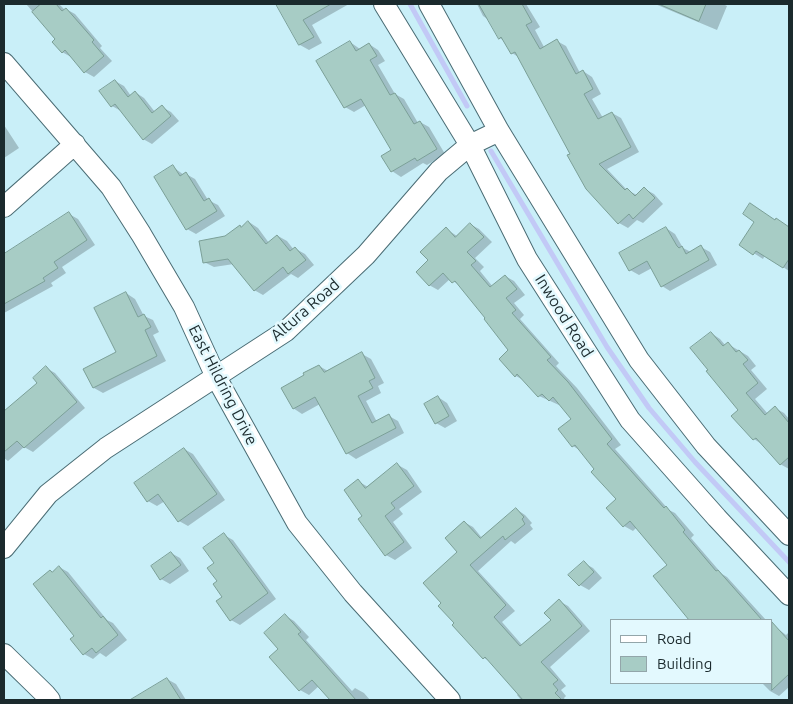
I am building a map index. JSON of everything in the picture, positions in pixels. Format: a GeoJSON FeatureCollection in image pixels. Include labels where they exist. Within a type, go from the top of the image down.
{"type":"FeatureCollection","features":[{"type":"Feature","properties":{"kind":"street","name":"Inwood Road"},"geometry":{"type":"LineString","coordinates":[[384,4],[470,145],[527,259],[630,420],[717,518],[789,595]]}},
{"type":"Feature","properties":{"kind":"street"},"geometry":{"type":"LineString","coordinates":[[429,4],[499,131],[639,360],[706,446],[789,535]]}},
{"type":"Feature","properties":{"kind":"street","name":"East Hildring Drive"},"geometry":{"type":"LineString","coordinates":[[4,63],[76,144],[111,187],[141,234],[184,307],[216,377],[297,523],[353,593],[450,700]]}},
{"type":"Feature","properties":{"kind":"street","name":"Altura Road"},"geometry":{"type":"LineString","coordinates":[[4,548],[48,494],[106,448],[286,331],[366,255],[439,171],[470,145],[499,131]]}},
{"type":"Feature","properties":{"kind":"street"},"geometry":{"type":"LineString","coordinates":[[4,207],[76,144]]}},
{"type":"Feature","properties":{"kind":"street"},"geometry":{"type":"LineString","coordinates":[[4,654],[50,700]]}},
{"type":"Feature","properties":{"kind":"building"},"geometry":{"type":"Polygon","coordinates":[[[41,4],[56,4],[62,11],[66,8],[94,40],[92,42],[104,56],[84,73],[65,50],[62,53],[52,42],[55,39],[32,12],[41,4]]]}},
{"type":"Feature","properties":{"kind":"building"},"geometry":{"type":"Polygon","coordinates":[[[276,4],[331,4],[303,20],[314,37],[299,45],[276,4]]]}},
{"type":"Feature","properties":{"kind":"building"},"geometry":{"type":"Polygon","coordinates":[[[479,4],[522,4],[532,22],[526,25],[540,49],[557,39],[576,74],[583,70],[593,89],[584,94],[598,119],[612,112],[631,147],[599,164],[625,190],[627,188],[635,196],[644,187],[655,198],[633,219],[629,214],[618,224],[586,189],[567,155],[570,154],[515,52],[511,54],[501,37],[499,39],[479,4]]]}},
{"type":"Feature","properties":{"kind":"building"},"geometry":{"type":"Polygon","coordinates":[[[659,4],[706,4],[699,21],[659,4]]]}},
{"type":"Feature","properties":{"kind":"building"},"geometry":{"type":"Polygon","coordinates":[[[350,41],[356,51],[369,43],[377,56],[370,60],[390,95],[395,93],[414,124],[420,121],[437,149],[417,161],[415,158],[391,172],[381,156],[391,150],[361,99],[344,108],[316,61],[350,41]]]}},
{"type":"Feature","properties":{"kind":"building"},"geometry":{"type":"Polygon","coordinates":[[[115,80],[128,97],[135,91],[152,113],[162,105],[171,116],[143,140],[115,104],[111,107],[99,91],[115,80]]]}},
{"type":"Feature","properties":{"kind":"building"},"geometry":{"type":"Polygon","coordinates":[[[173,165],[180,176],[186,172],[204,201],[209,198],[217,211],[186,230],[154,177],[173,165]]]}},
{"type":"Feature","properties":{"kind":"building"},"geometry":{"type":"Polygon","coordinates":[[[750,203],[789,227],[789,259],[783,268],[756,251],[753,255],[739,245],[754,222],[743,214],[750,203]]]}},
{"type":"Feature","properties":{"kind":"building"},"geometry":{"type":"Polygon","coordinates":[[[69,212],[87,240],[54,262],[58,268],[43,278],[45,281],[4,304],[4,254],[69,212]]]}},
{"type":"Feature","properties":{"kind":"building"},"geometry":{"type":"Polygon","coordinates":[[[248,221],[266,244],[277,235],[290,251],[295,247],[306,260],[288,274],[283,267],[254,291],[228,259],[203,263],[199,241],[225,236],[248,221]]]}},
{"type":"Feature","properties":{"kind":"building"},"geometry":{"type":"Polygon","coordinates":[[[470,223],[484,237],[467,252],[476,261],[471,265],[490,287],[505,275],[517,289],[506,298],[516,310],[512,313],[551,357],[547,360],[568,382],[612,439],[607,444],[664,508],[666,506],[685,530],[683,532],[716,571],[718,570],[761,619],[688,619],[653,576],[667,565],[630,521],[623,527],[606,508],[616,499],[591,472],[594,469],[575,445],[572,447],[558,429],[571,419],[553,397],[549,401],[542,394],[538,397],[517,374],[515,377],[499,359],[508,350],[455,281],[452,283],[443,273],[429,286],[416,272],[428,260],[420,252],[446,227],[455,237],[470,223]]]}},
{"type":"Feature","properties":{"kind":"building"},"geometry":{"type":"Polygon","coordinates":[[[666,227],[677,246],[679,248],[682,246],[686,254],[701,245],[709,260],[661,287],[647,261],[629,271],[619,253],[666,227]]]}},
{"type":"Feature","properties":{"kind":"building"},"geometry":{"type":"Polygon","coordinates":[[[126,292],[138,317],[144,314],[151,327],[145,330],[157,356],[93,388],[83,369],[116,352],[94,308],[126,292]]]}},
{"type":"Feature","properties":{"kind":"building"},"geometry":{"type":"Polygon","coordinates":[[[711,332],[723,346],[728,342],[736,352],[739,350],[748,360],[743,364],[758,383],[746,393],[765,415],[775,406],[789,423],[789,457],[780,465],[756,438],[753,440],[731,416],[738,410],[690,348],[711,332]]]}},
{"type":"Feature","properties":{"kind":"building"},"geometry":{"type":"Polygon","coordinates":[[[362,352],[375,378],[369,381],[373,388],[358,396],[372,423],[389,414],[396,428],[346,454],[315,397],[293,409],[281,388],[319,365],[324,372],[362,352]]]}},
{"type":"Feature","properties":{"kind":"building"},"geometry":{"type":"Polygon","coordinates":[[[46,366],[77,402],[24,448],[17,441],[4,452],[4,411],[37,383],[33,378],[46,366]]]}},
{"type":"Feature","properties":{"kind":"building"},"geometry":{"type":"Polygon","coordinates":[[[438,396],[449,416],[435,424],[424,404],[438,396]]]}},
{"type":"Feature","properties":{"kind":"building"},"geometry":{"type":"Polygon","coordinates":[[[184,448],[217,494],[178,522],[158,494],[147,502],[134,483],[184,448]]]}},
{"type":"Feature","properties":{"kind":"building"},"geometry":{"type":"Polygon","coordinates":[[[397,463],[414,486],[391,503],[395,508],[385,516],[404,542],[385,556],[358,519],[362,516],[344,490],[358,479],[365,488],[397,463]]]}},
{"type":"Feature","properties":{"kind":"building"},"geometry":{"type":"Polygon","coordinates":[[[516,508],[524,517],[522,519],[525,524],[505,540],[503,536],[470,565],[506,605],[494,617],[520,646],[551,620],[544,613],[559,599],[582,626],[541,662],[558,680],[553,684],[558,690],[555,693],[562,700],[523,700],[485,657],[483,659],[452,625],[454,623],[438,606],[441,603],[423,583],[457,552],[445,538],[464,521],[480,538],[516,508]]]}},
{"type":"Feature","properties":{"kind":"building"},"geometry":{"type":"Polygon","coordinates":[[[224,533],[268,593],[230,621],[216,601],[222,597],[213,584],[217,581],[207,568],[214,563],[203,548],[224,533]]]}},
{"type":"Feature","properties":{"kind":"building"},"geometry":{"type":"Polygon","coordinates":[[[171,552],[181,565],[160,580],[151,566],[171,552]]]}},
{"type":"Feature","properties":{"kind":"building"},"geometry":{"type":"Polygon","coordinates":[[[584,561],[594,572],[579,586],[568,575],[584,561]]]}},
{"type":"Feature","properties":{"kind":"building"},"geometry":{"type":"Polygon","coordinates":[[[59,566],[101,618],[103,616],[118,635],[96,653],[92,648],[83,655],[70,639],[74,636],[33,584],[50,570],[52,572],[59,566]]]}},
{"type":"Feature","properties":{"kind":"building"},"geometry":{"type":"Polygon","coordinates":[[[285,614],[301,632],[298,634],[356,700],[330,700],[312,680],[299,691],[269,657],[278,649],[264,633],[285,614]]]}},
{"type":"Feature","properties":{"kind":"building"},"geometry":{"type":"Polygon","coordinates":[[[773,623],[789,641],[789,674],[772,690],[773,623]]]}},
{"type":"Feature","properties":{"kind":"building"},"geometry":{"type":"Polygon","coordinates":[[[167,678],[181,700],[130,700],[167,678]]]}},
{"type":"Feature","properties":{"kind":"waterway"},"geometry":{"type":"LineString","coordinates":[[410,4],[467,106]]}},
{"type":"Feature","properties":{"kind":"waterway"},"geometry":{"type":"LineString","coordinates":[[491,151],[607,347],[649,408],[695,462],[789,562]]}}]}
